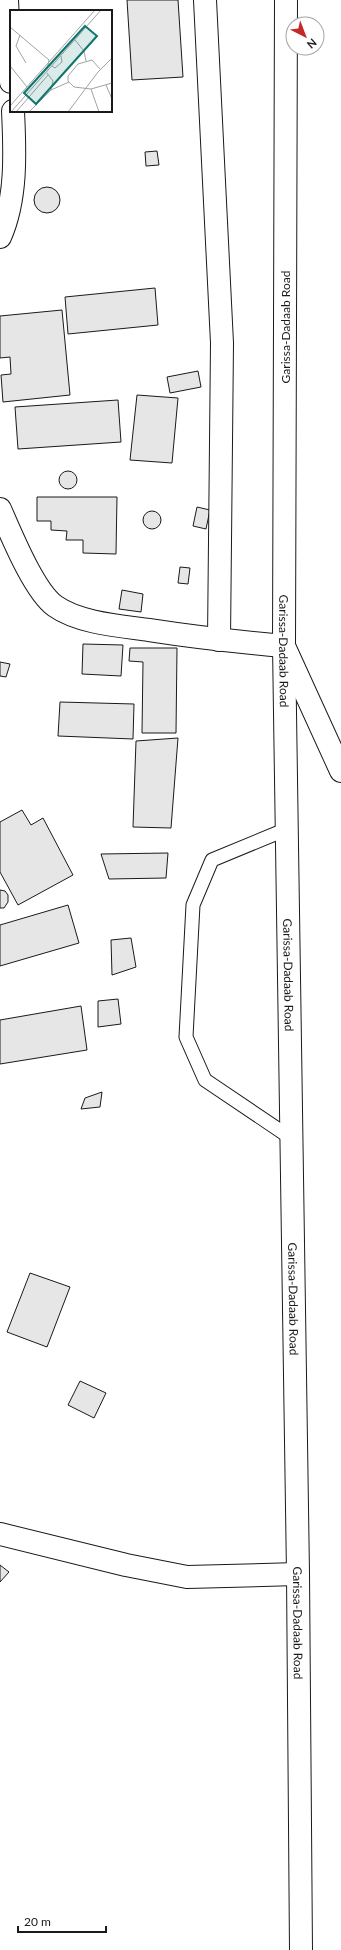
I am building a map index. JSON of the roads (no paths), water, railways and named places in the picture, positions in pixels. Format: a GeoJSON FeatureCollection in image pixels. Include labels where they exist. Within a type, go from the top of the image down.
{"type":"FeatureCollection","features":[{"type":"Feature","properties":{"kind":"main road"},"geometry":{"type":"LineString","coordinates":[[6,0],[10,66]]}},
{"type":"Feature","properties":{"kind":"main road"},"geometry":{"type":"LineString","coordinates":[[205,0],[222,343],[219,640]]}},
{"type":"Feature","properties":{"kind":"main road","name":"Garissa-Dadaab Road"},"geometry":{"type":"LineString","coordinates":[[286,0],[284,646],[298,1574],[301,1950]]}},
{"type":"Feature","properties":{"kind":"main road"},"geometry":{"type":"LineString","coordinates":[[0,237],[4,227],[12,188],[14,136],[13,112]]}},
{"type":"Feature","properties":{"kind":"main road"},"geometry":{"type":"LineString","coordinates":[[0,509],[36,584],[54,606],[74,617],[127,627],[219,640],[284,646],[341,771]]}},
{"type":"Feature","properties":{"kind":"main road"},"geometry":{"type":"LineString","coordinates":[[0,1534],[126,1565],[187,1577],[298,1574]]}},
{"type":"Feature","properties":{"kind":"lane"},"geometry":{"type":"LineString","coordinates":[[287,829],[212,860],[193,905],[186,1037],[205,1080],[291,1138]]}}]}
